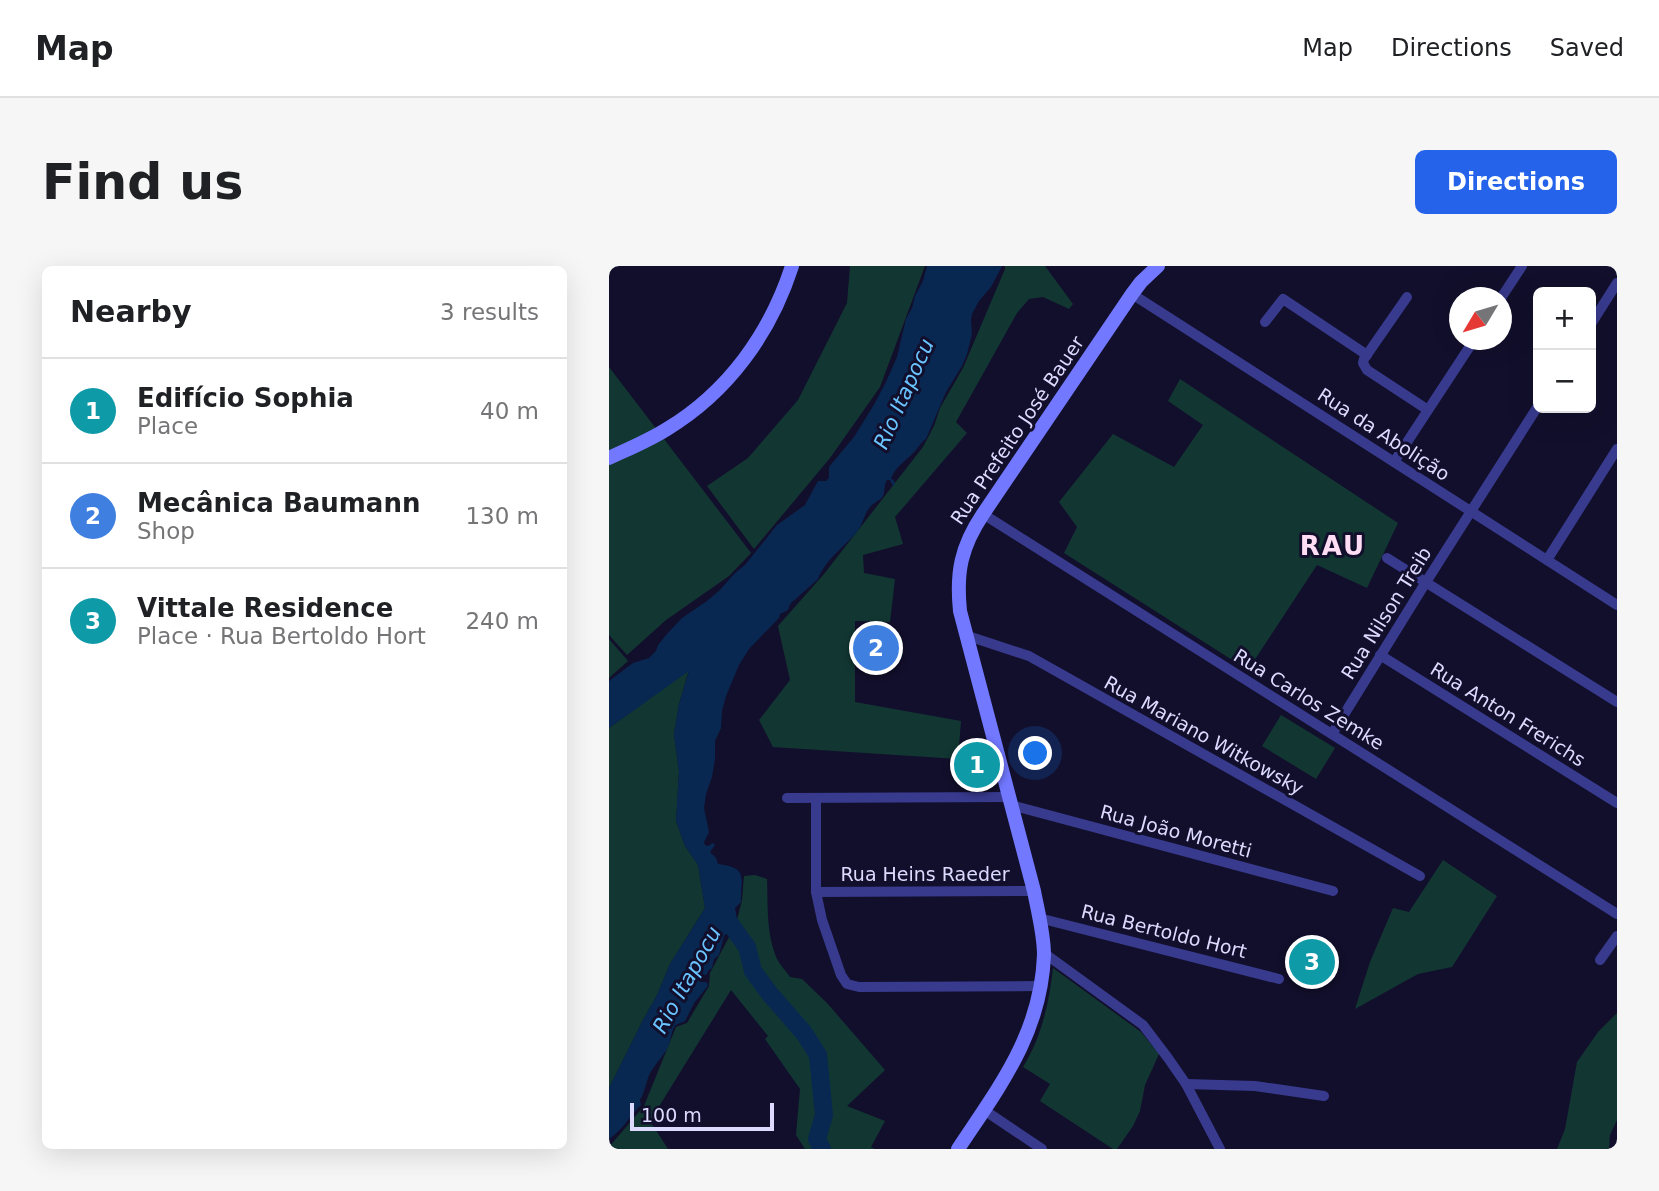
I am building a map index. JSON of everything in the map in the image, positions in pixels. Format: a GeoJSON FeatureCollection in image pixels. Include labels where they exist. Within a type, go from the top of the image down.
{"type":"FeatureCollection","features":[{"type":"Feature","properties":{"kind":"street"},"geometry":{"type":"LineString","coordinates":[[609,458],[667,429],[697,408],[724,384],[762,334],[792,266]]}},
{"type":"Feature","properties":{"kind":"street","name":"Rua Prefeito José Bauer"},"geometry":{"type":"LineString","coordinates":[[957,1149],[1009,1071],[1030,1029],[1041,986],[1044,953],[1034,891],[965,635],[958,577],[961,559],[967,541],[983,514],[1132,293],[1158,266]]}},
{"type":"Feature","properties":{"kind":"street"},"geometry":{"type":"LineString","coordinates":[[1508,287],[1522,266]]}},
{"type":"Feature","properties":{"kind":"street"},"geometry":{"type":"LineString","coordinates":[[1596,317],[1615,292]]}},
{"type":"Feature","properties":{"kind":"street","name":"Rua da Abolição"},"geometry":{"type":"LineString","coordinates":[[1132,293],[1617,605]]}},
{"type":"Feature","properties":{"kind":"street"},"geometry":{"type":"LineString","coordinates":[[1407,297],[1363,363],[1367,370],[1428,410]]}},
{"type":"Feature","properties":{"kind":"street"},"geometry":{"type":"LineString","coordinates":[[1265,322],[1283,299],[1367,355]]}},
{"type":"Feature","properties":{"kind":"street"},"geometry":{"type":"LineString","coordinates":[[1394,461],[1467,350]]}},
{"type":"Feature","properties":{"kind":"street","name":"Rua Nilson Treib"},"geometry":{"type":"LineString","coordinates":[[1332,734],[1534,413]]}},
{"type":"Feature","properties":{"kind":"street"},"geometry":{"type":"LineString","coordinates":[[1547,560],[1617,449]]}},
{"type":"Feature","properties":{"kind":"street","name":"Rua Carlos Zemke"},"geometry":{"type":"LineString","coordinates":[[983,514],[1617,914]]}},
{"type":"Feature","properties":{"kind":"street"},"geometry":{"type":"LineString","coordinates":[[1387,558],[1617,702]]}},
{"type":"Feature","properties":{"kind":"street","name":"Rua Mariano Witkowsky"},"geometry":{"type":"LineString","coordinates":[[965,635],[1029,656],[1420,876]]}},
{"type":"Feature","properties":{"kind":"street","name":"Rua Anton Frerichs"},"geometry":{"type":"LineString","coordinates":[[1380,655],[1617,803]]}},
{"type":"Feature","properties":{"kind":"street","name":"Rua João Moretti"},"geometry":{"type":"LineString","coordinates":[[787,798],[1010,801],[1333,891]]}},
{"type":"Feature","properties":{"kind":"street"},"geometry":{"type":"LineString","coordinates":[[816,798],[818,905],[841,975],[847,984],[1041,986]]}},
{"type":"Feature","properties":{"kind":"street","name":"Rua Heins Raeder"},"geometry":{"type":"LineString","coordinates":[[816,892],[1034,891]]}},
{"type":"Feature","properties":{"kind":"street","name":"Rua Bertoldo Hort"},"geometry":{"type":"LineString","coordinates":[[1039,918],[1279,979]]}},
{"type":"Feature","properties":{"kind":"street"},"geometry":{"type":"LineString","coordinates":[[1600,960],[1617,936]]}},
{"type":"Feature","properties":{"kind":"street"},"geometry":{"type":"LineString","coordinates":[[1044,953],[1143,1025],[1186,1084],[1220,1149]]}},
{"type":"Feature","properties":{"kind":"street"},"geometry":{"type":"LineString","coordinates":[[1186,1084],[1255,1087],[1324,1096]]}},
{"type":"Feature","properties":{"kind":"street"},"geometry":{"type":"LineString","coordinates":[[984,1110],[1042,1149]]}},
{"type":"Feature","properties":{"kind":"green space"},"geometry":{"type":"Polygon","coordinates":[[[850,266],[925,266],[880,387],[830,458],[754,549],[707,486],[748,458],[798,400],[847,303],[850,266]]]}},
{"type":"Feature","properties":{"kind":"green space"},"geometry":{"type":"Polygon","coordinates":[[[1005,266],[1045,266],[1073,304],[1069,309],[1043,297],[1029,299],[1017,313],[956,422],[967,433],[895,517],[903,544],[863,555],[864,573],[895,579],[890,622],[855,621],[855,702],[961,721],[958,759],[773,747],[759,720],[790,680],[778,626],[824,574],[923,447],[940,408],[963,368],[1005,266]]]}},
{"type":"Feature","properties":{"kind":"green space"},"geometry":{"type":"Polygon","coordinates":[[[609,367],[751,553],[729,576],[666,620],[627,655],[609,635],[609,367]]]}},
{"type":"Feature","properties":{"kind":"green space"},"geometry":{"type":"Polygon","coordinates":[[[1180,379],[1398,523],[1367,588],[1317,565],[1248,670],[1064,553],[1077,527],[1059,502],[1113,434],[1174,467],[1203,425],[1168,401],[1180,379]]]}},
{"type":"Feature","properties":{"kind":"green space"},"geometry":{"type":"Polygon","coordinates":[[[609,639],[628,661],[609,678],[609,639]]]}},
{"type":"Feature","properties":{"kind":"green space"},"geometry":{"type":"Polygon","coordinates":[[[689,670],[674,734],[679,772],[676,821],[685,846],[698,865],[705,908],[670,964],[609,1088],[609,728],[689,670]]]}},
{"type":"Feature","properties":{"kind":"green space"},"geometry":{"type":"Polygon","coordinates":[[[1281,715],[1335,748],[1316,779],[1262,746],[1281,715]]]}},
{"type":"Feature","properties":{"kind":"green space"},"geometry":{"type":"Polygon","coordinates":[[[1443,860],[1497,896],[1452,967],[1418,974],[1355,1009],[1370,962],[1393,908],[1409,912],[1443,860]]]}},
{"type":"Feature","properties":{"kind":"green space"},"geometry":{"type":"Polygon","coordinates":[[[755,875],[767,879],[769,930],[780,964],[790,977],[802,979],[827,1003],[885,1070],[847,1106],[885,1121],[871,1147],[875,1149],[805,1149],[796,1135],[800,1089],[765,1039],[768,1036],[731,990],[650,1121],[668,1149],[609,1149],[644,1106],[676,1027],[687,1023],[709,986],[710,973],[736,924],[744,876],[755,875]]]}},
{"type":"Feature","properties":{"kind":"green space"},"geometry":{"type":"Polygon","coordinates":[[[1053,968],[1141,1032],[1159,1054],[1145,1085],[1140,1111],[1117,1149],[1113,1149],[1040,1101],[1050,1084],[1023,1067],[1044,1019],[1053,968]]]}},
{"type":"Feature","properties":{"kind":"green space"},"geometry":{"type":"Polygon","coordinates":[[[1617,1013],[1617,1120],[1610,1135],[1609,1149],[1557,1149],[1565,1129],[1577,1062],[1598,1032],[1617,1013]]]}},
{"type":"Feature","properties":{"kind":"water","name":"Rio Itapocu"},"geometry":{"type":"Polygon","coordinates":[[[927,266],[1002,266],[972,314],[972,334],[967,354],[946,392],[926,439],[896,470],[891,478],[895,482],[894,485],[887,480],[883,496],[868,510],[857,532],[830,560],[818,579],[790,604],[788,610],[780,614],[749,649],[739,665],[722,711],[721,728],[715,741],[712,777],[704,808],[709,832],[705,845],[713,843],[715,845],[710,852],[718,864],[735,868],[741,876],[741,902],[735,908],[737,919],[732,929],[724,936],[712,968],[707,974],[698,976],[700,982],[708,984],[707,987],[694,1003],[685,1021],[674,1028],[668,1047],[648,1077],[640,1100],[641,1105],[609,1139],[609,1088],[670,964],[705,908],[698,865],[685,846],[676,821],[679,772],[674,734],[689,671],[609,728],[609,681],[633,663],[649,658],[682,618],[720,590],[745,565],[777,525],[805,505],[818,481],[826,481],[829,478],[829,467],[854,437],[886,382],[897,357],[906,319],[927,266]]]}},
{"type":"Feature","properties":{"kind":"waterway","name":"Rio Itapocu"},"geometry":{"type":"LineString","coordinates":[[723,914],[747,947],[753,971],[804,1033],[818,1055],[824,1115],[817,1139],[822,1149]]}},
{"type":"Feature","properties":{"kind":"place","name":"Mecânica Baumann"},"geometry":{"type":"Point","coordinates":[876,648]}},
{"type":"Feature","properties":{"kind":"place","name":"Edifício Sophia"},"geometry":{"type":"Point","coordinates":[977,765]}},
{"type":"Feature","properties":{"kind":"place","name":"Vittale Residence"},"geometry":{"type":"Point","coordinates":[1312,962]}},
{"type":"Feature","properties":{"kind":"district","name":"RAU"},"geometry":{"type":"Point","coordinates":[1333,546]}}]}
